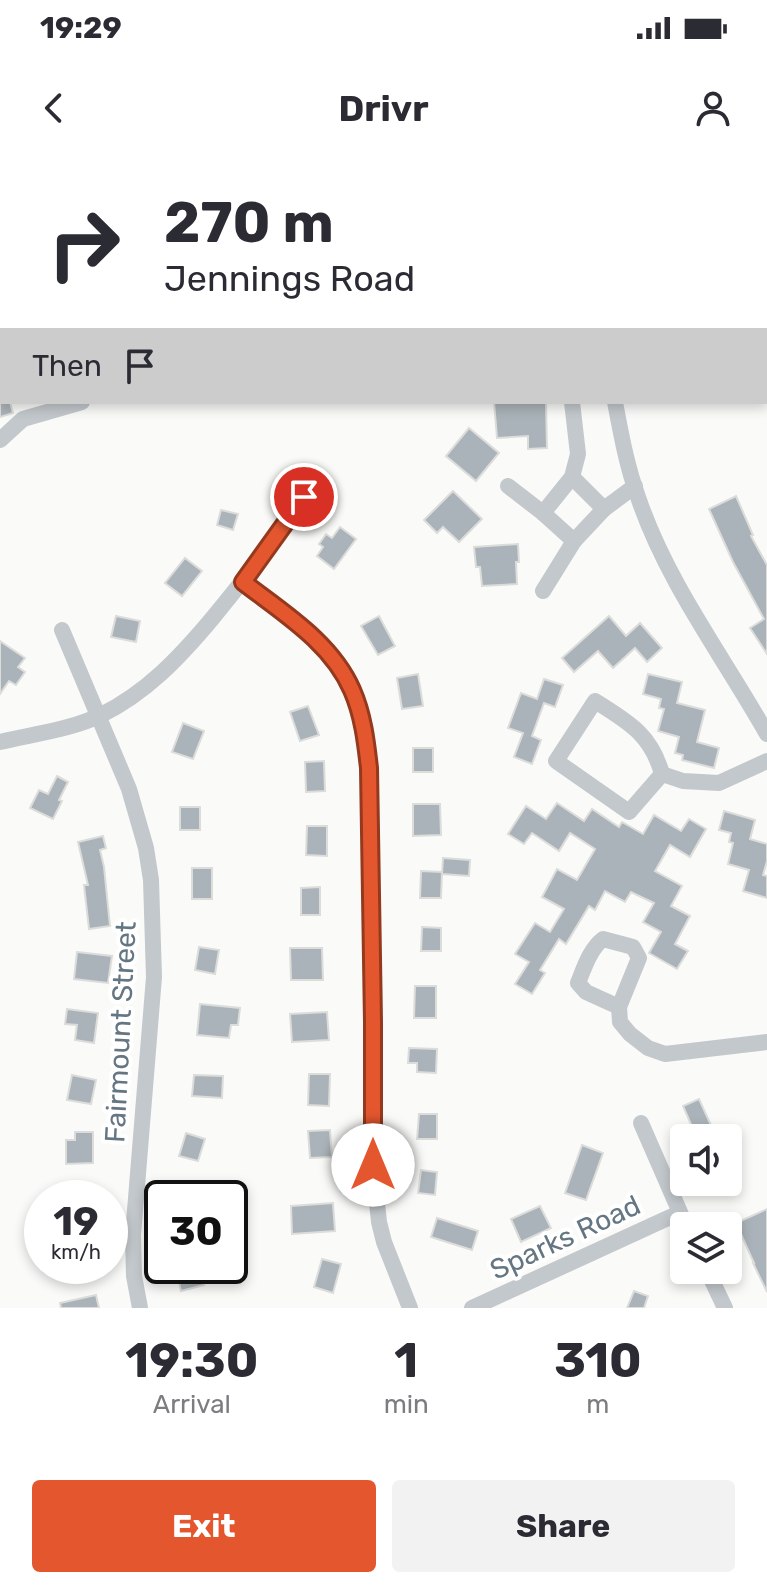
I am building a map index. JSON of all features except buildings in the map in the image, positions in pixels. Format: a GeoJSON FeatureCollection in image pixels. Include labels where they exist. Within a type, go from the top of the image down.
{"type":"FeatureCollection","features":[{"type":"Feature","properties":{"kind":"street"},"geometry":{"type":"LineString","coordinates":[[0,440],[23,419],[75,404]]}},
{"type":"Feature","properties":{"kind":"street"},"geometry":{"type":"LineString","coordinates":[[543,513],[572,477],[578,454],[572,404]]}},
{"type":"Feature","properties":{"kind":"street"},"geometry":{"type":"LineString","coordinates":[[615,404],[635,486],[659,549],[685,599],[767,734]]}},
{"type":"Feature","properties":{"kind":"street"},"geometry":{"type":"LineString","coordinates":[[572,477],[604,509]]}},
{"type":"Feature","properties":{"kind":"street"},"geometry":{"type":"LineString","coordinates":[[508,486],[574,541]]}},
{"type":"Feature","properties":{"kind":"street"},"geometry":{"type":"LineString","coordinates":[[543,591],[574,541],[604,509],[635,486]]}},
{"type":"Feature","properties":{"kind":"street"},"geometry":{"type":"LineString","coordinates":[[0,742],[98,717],[150,684],[169,667],[243,582],[304,497]]}},
{"type":"Feature","properties":{"kind":"street"},"geometry":{"type":"LineString","coordinates":[[243,582],[313,636],[333,658],[352,691],[365,732],[369,768],[374,1179],[384,1242],[410,1308]]}},
{"type":"Feature","properties":{"kind":"street","name":"Fairmount Street"},"geometry":{"type":"LineString","coordinates":[[62,630],[129,789],[146,848],[151,880],[154,977],[133,1235],[134,1276],[140,1308]]}},
{"type":"Feature","properties":{"kind":"street"},"geometry":{"type":"LineString","coordinates":[[595,701],[629,724],[651,745],[662,774],[629,812],[556,761],[595,701]]}},
{"type":"Feature","properties":{"kind":"street"},"geometry":{"type":"LineString","coordinates":[[662,774],[683,781],[719,783],[767,761]]}},
{"type":"Feature","properties":{"kind":"street"},"geometry":{"type":"LineString","coordinates":[[619,1007],[620,1022],[630,1034],[648,1048],[665,1054],[767,1042]]}},
{"type":"Feature","properties":{"kind":"street"},"geometry":{"type":"LineString","coordinates":[[641,1123],[679,1212]]}},
{"type":"Feature","properties":{"kind":"street","name":"Sparks Road"},"geometry":{"type":"LineString","coordinates":[[472,1308],[670,1224]]}},
{"type":"Feature","properties":{"kind":"street"},"geometry":{"type":"LineString","coordinates":[[714,1284],[725,1308]]}},
{"type":"Feature","properties":{"kind":"route"},"geometry":{"type":"LineString","coordinates":[[304,497],[243,582],[313,636],[333,658],[352,691],[365,732],[369,768],[373,1165]]}}]}
